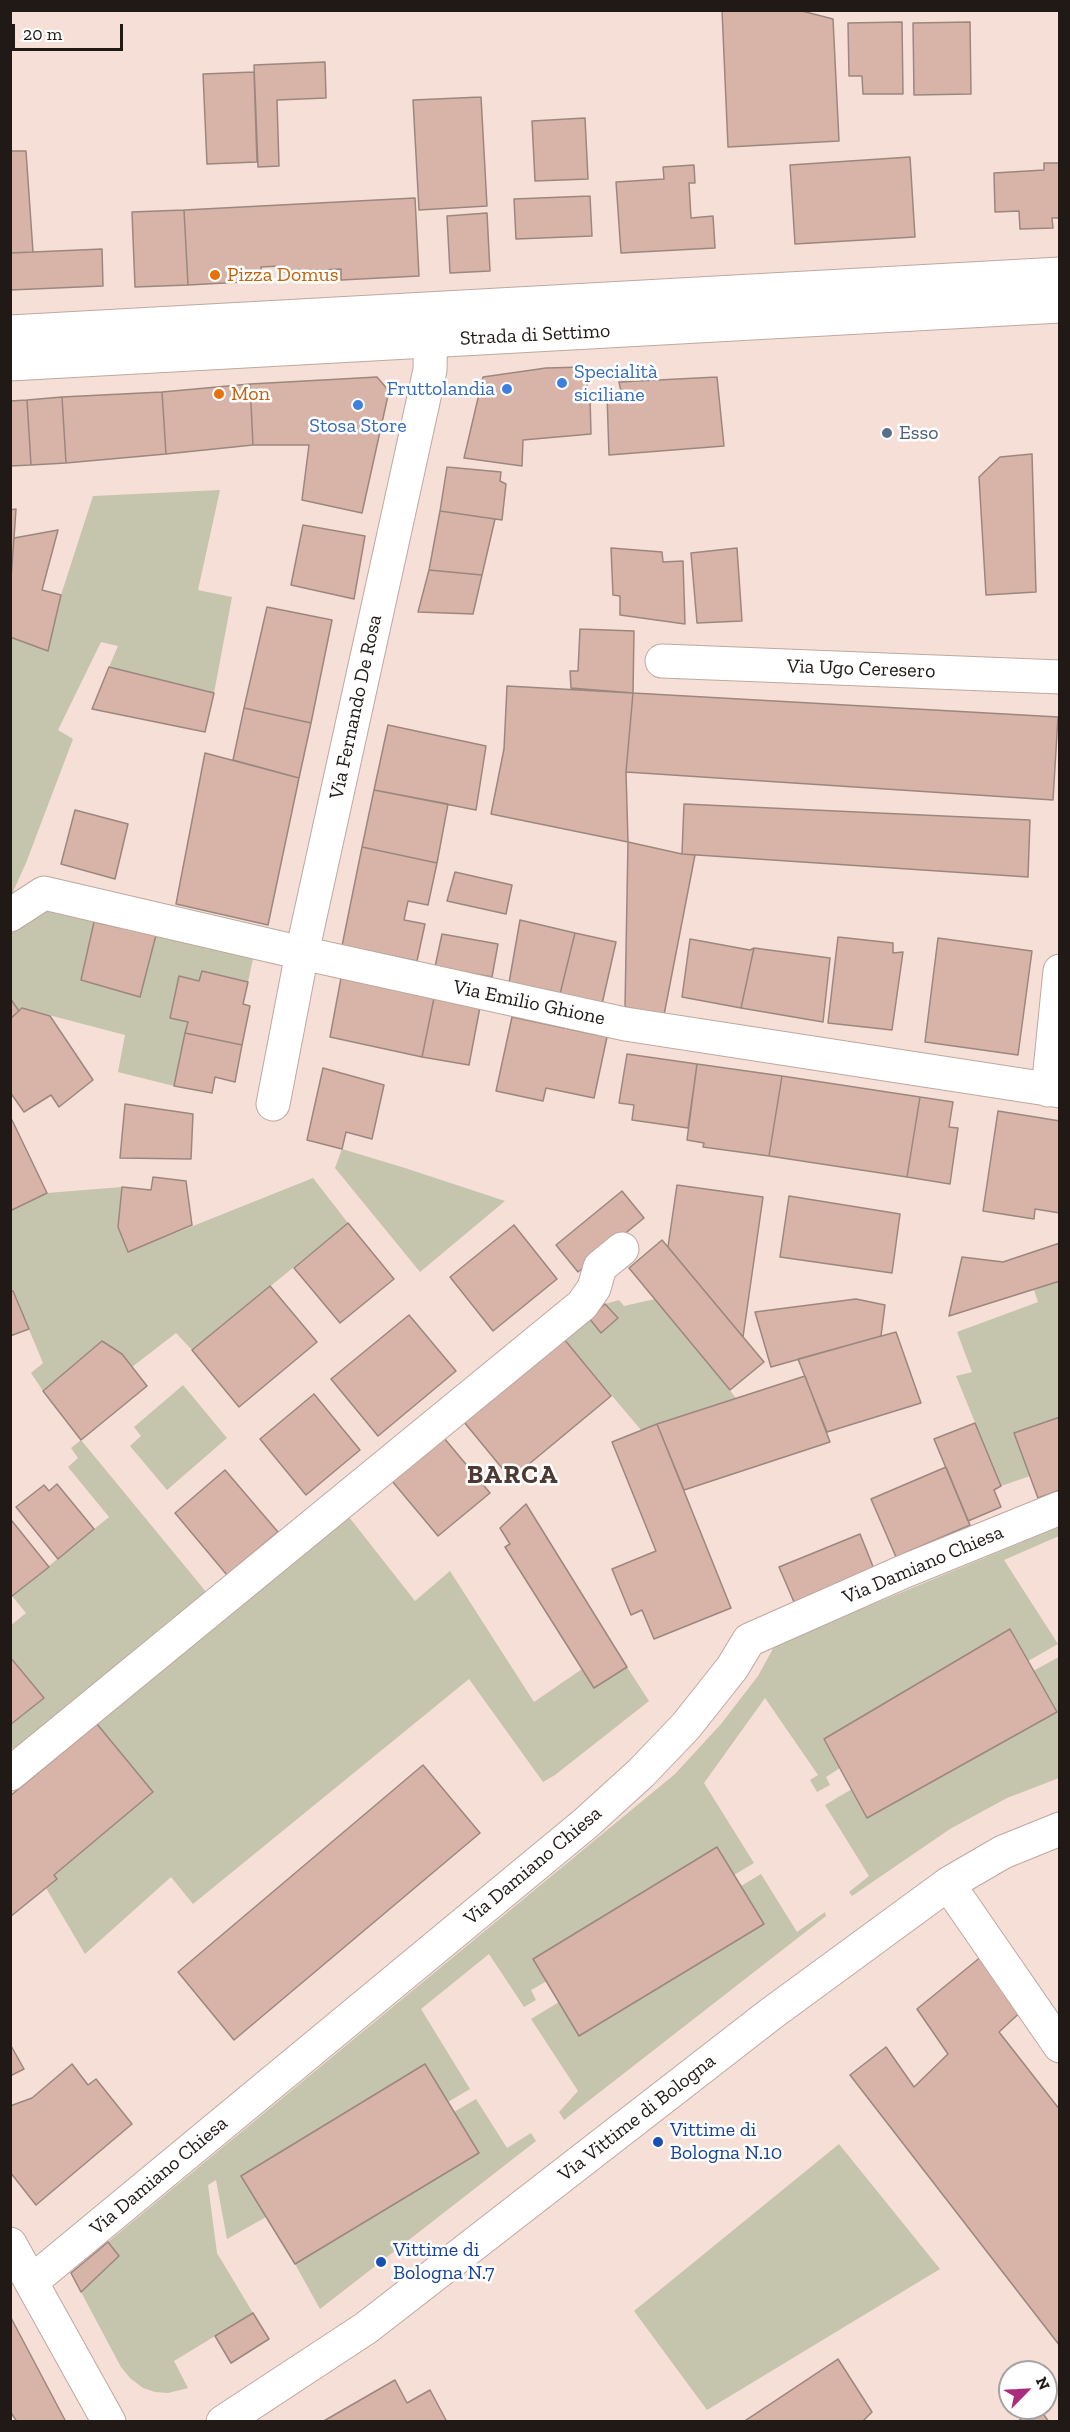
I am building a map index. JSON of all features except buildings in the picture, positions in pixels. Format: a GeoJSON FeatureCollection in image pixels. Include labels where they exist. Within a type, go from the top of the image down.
{"type":"FeatureCollection","features":[{"type":"Feature","properties":{"kind":"street","name":"Strada di Settimo"},"geometry":{"type":"LineString","coordinates":[[10,332],[1059,274]]}},
{"type":"Feature","properties":{"kind":"street","name":"Strada di Settimo"},"geometry":{"type":"LineString","coordinates":[[10,364],[1059,306]]}},
{"type":"Feature","properties":{"kind":"street","name":"Via Fernando De Rosa"},"geometry":{"type":"LineString","coordinates":[[273,1104],[302,953],[430,370],[431,309]]}},
{"type":"Feature","properties":{"kind":"street","name":"Via Ugo Ceresero"},"geometry":{"type":"LineString","coordinates":[[662,661],[1059,678]]}},
{"type":"Feature","properties":{"kind":"street","name":"Via Emilio Ghione"},"geometry":{"type":"LineString","coordinates":[[10,915],[44,892],[302,953],[625,1024],[1054,1090]]}},
{"type":"Feature","properties":{"kind":"street"},"geometry":{"type":"LineString","coordinates":[[1054,1090],[1059,971]]}},
{"type":"Feature","properties":{"kind":"street"},"geometry":{"type":"LineString","coordinates":[[10,1774],[582,1305],[594,1288],[600,1267],[622,1250]]}},
{"type":"Feature","properties":{"kind":"street","name":"Via Damiano Chiesa"},"geometry":{"type":"LineString","coordinates":[[31,2282],[618,1795],[686,1726],[732,1668],[749,1640],[905,1571],[1059,1508]]}},
{"type":"Feature","properties":{"kind":"street","name":"Via Vittime di Bologna"},"geometry":{"type":"LineString","coordinates":[[222,2421],[366,2328],[772,2013],[948,1884],[1003,1852],[1059,1829]]}},
{"type":"Feature","properties":{"kind":"street"},"geometry":{"type":"LineString","coordinates":[[948,1884],[1059,2046]]}},
{"type":"Feature","properties":{"kind":"street"},"geometry":{"type":"LineString","coordinates":[[10,2244],[109,2421]]}},
{"type":"Feature","properties":{"kind":"green space"},"geometry":{"type":"Polygon","coordinates":[[[220,490],[198,590],[232,597],[214,693],[109,667],[118,646],[101,642],[58,730],[73,739],[26,863],[11,896],[11,637],[48,651],[61,595],[93,496],[220,490]]]}},
{"type":"Feature","properties":{"kind":"green space"},"geometry":{"type":"Polygon","coordinates":[[[46,908],[94,922],[81,980],[140,997],[156,935],[253,959],[248,982],[202,971],[199,981],[179,976],[170,1017],[188,1022],[174,1086],[118,1072],[125,1035],[22,1008],[19,1011],[11,998],[10,934],[46,908]]]}},
{"type":"Feature","properties":{"kind":"green space"},"geometry":{"type":"Polygon","coordinates":[[[342,1149],[505,1201],[420,1272],[335,1168],[342,1149]]]}},
{"type":"Feature","properties":{"kind":"green space"},"geometry":{"type":"Polygon","coordinates":[[[313,1178],[348,1223],[192,1350],[176,1333],[132,1367],[122,1354],[102,1341],[43,1391],[31,1373],[43,1363],[13,1291],[11,1292],[11,1211],[47,1193],[122,1187],[118,1227],[128,1252],[313,1178]]]}},
{"type":"Feature","properties":{"kind":"green space"},"geometry":{"type":"Polygon","coordinates":[[[1059,1281],[1059,1417],[1015,1433],[1030,1476],[1001,1486],[956,1376],[972,1372],[957,1332],[1038,1302],[1034,1290],[1059,1281]]]}},
{"type":"Feature","properties":{"kind":"green space"},"geometry":{"type":"Polygon","coordinates":[[[655,1299],[736,1398],[641,1430],[564,1339],[589,1318],[617,1318],[605,1304],[619,1300],[624,1306],[655,1299]]]}},
{"type":"Feature","properties":{"kind":"green space"},"geometry":{"type":"Polygon","coordinates":[[[183,1385],[227,1438],[167,1490],[130,1446],[141,1436],[134,1427],[183,1385]]]}},
{"type":"Feature","properties":{"kind":"green space"},"geometry":{"type":"Polygon","coordinates":[[[81,1440],[207,1593],[14,1750],[11,1746],[11,1725],[44,1698],[11,1657],[10,1626],[26,1613],[12,1596],[109,1517],[68,1467],[78,1458],[71,1448],[81,1440]]]}},
{"type":"Feature","properties":{"kind":"green space"},"geometry":{"type":"Polygon","coordinates":[[[349,1517],[415,1601],[450,1571],[534,1702],[582,1669],[627,1667],[649,1701],[543,1782],[469,1679],[193,1904],[171,1877],[85,1954],[46,1888],[54,1875],[97,1724],[349,1517]]]}},
{"type":"Feature","properties":{"kind":"green space"},"geometry":{"type":"Polygon","coordinates":[[[1059,1527],[1059,1536],[1004,1560],[1058,1644],[840,1768],[826,1777],[830,1785],[817,1792],[810,1780],[818,1775],[765,1698],[704,1783],[754,1863],[734,1875],[717,1847],[533,1959],[547,1981],[531,1990],[536,2000],[524,2007],[489,1954],[421,2009],[470,2089],[448,2102],[425,2064],[242,2176],[266,2217],[227,2239],[216,2180],[208,2185],[217,2253],[253,2313],[174,2361],[188,2388],[168,2393],[155,2392],[143,2388],[130,2378],[121,2367],[81,2292],[119,2256],[108,2242],[675,1774],[721,1724],[758,1676],[775,1645],[1059,1527]]]}},
{"type":"Feature","properties":{"kind":"green space"},"geometry":{"type":"Polygon","coordinates":[[[1059,1657],[1059,1778],[1007,1798],[950,1829],[852,1896],[849,1892],[869,1876],[825,1805],[852,1789],[868,1818],[1057,1712],[1033,1671],[1059,1657]]]}},
{"type":"Feature","properties":{"kind":"green space"},"geometry":{"type":"Polygon","coordinates":[[[761,1874],[797,1932],[825,1912],[826,1916],[564,2120],[559,2112],[578,2091],[531,2019],[559,2002],[579,2036],[764,1924],[741,1886],[761,1874]]]}},
{"type":"Feature","properties":{"kind":"green space"},"geometry":{"type":"Polygon","coordinates":[[[476,2099],[507,2148],[531,2133],[536,2141],[320,2309],[295,2264],[479,2153],[454,2112],[476,2099]]]}},
{"type":"Feature","properties":{"kind":"green space"},"geometry":{"type":"Polygon","coordinates":[[[839,2144],[940,2269],[707,2410],[634,2311],[839,2144]]]}},
{"type":"Feature","properties":{"kind":"place","name":"Pizza Domus"},"geometry":{"type":"Point","coordinates":[215,275]}},
{"type":"Feature","properties":{"kind":"place","name":"Specialità siciliane"},"geometry":{"type":"Point","coordinates":[562,383]}},
{"type":"Feature","properties":{"kind":"place","name":"Fruttolandia"},"geometry":{"type":"Point","coordinates":[507,389]}},
{"type":"Feature","properties":{"kind":"place","name":"Mon"},"geometry":{"type":"Point","coordinates":[219,394]}},
{"type":"Feature","properties":{"kind":"place","name":"Stosa Store"},"geometry":{"type":"Point","coordinates":[358,405]}},
{"type":"Feature","properties":{"kind":"place","name":"Esso"},"geometry":{"type":"Point","coordinates":[887,433]}},
{"type":"Feature","properties":{"kind":"place","name":"Vittime di Bologna N.10"},"geometry":{"type":"Point","coordinates":[658,2142]}},
{"type":"Feature","properties":{"kind":"place","name":"Vittime di Bologna N.7"},"geometry":{"type":"Point","coordinates":[381,2262]}},
{"type":"Feature","properties":{"kind":"district","name":"BARCA"},"geometry":{"type":"Point","coordinates":[513,1476]}}]}
